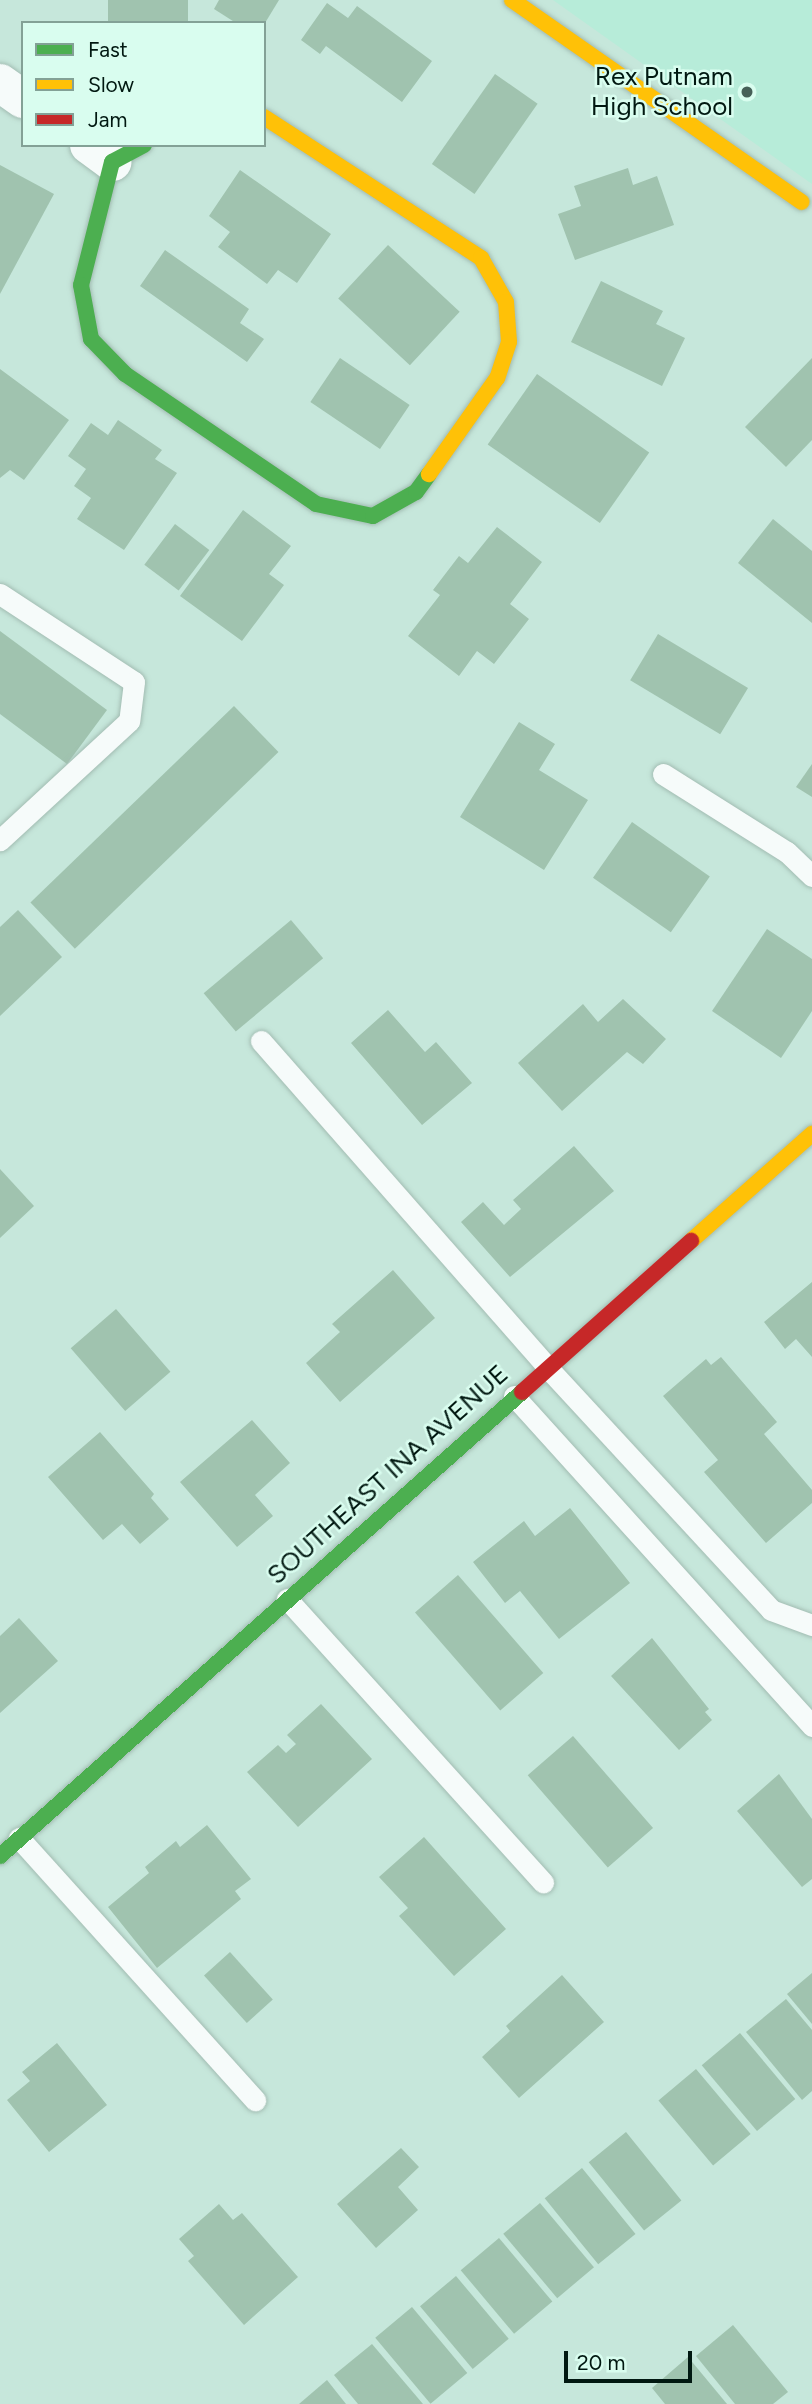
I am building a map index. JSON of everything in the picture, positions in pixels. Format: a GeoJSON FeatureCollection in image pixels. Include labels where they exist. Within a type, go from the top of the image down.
{"type":"FeatureCollection","features":[{"type":"Feature","properties":{"kind":"street"},"geometry":{"type":"LineString","coordinates":[[512,0],[802,202]]}},
{"type":"Feature","properties":{"kind":"street"},"geometry":{"type":"LineString","coordinates":[[0,83],[21,98]]}},
{"type":"Feature","properties":{"kind":"street"},"geometry":{"type":"LineString","coordinates":[[115,151],[81,285],[91,339],[125,374],[316,504],[373,516],[416,492],[497,379],[509,342],[506,302],[481,258],[266,118]]}},
{"type":"Feature","properties":{"kind":"street","name":"SOUTHEAST INA AVENUE"},"geometry":{"type":"LineString","coordinates":[[0,1856],[514,1396],[812,1134]]}},
{"type":"Feature","properties":{"kind":"lane"},"geometry":{"type":"LineString","coordinates":[[0,594],[134,682],[129,721],[0,840]]}},
{"type":"Feature","properties":{"kind":"lane"},"geometry":{"type":"LineString","coordinates":[[663,774],[787,852],[812,876]]}},
{"type":"Feature","properties":{"kind":"lane"},"geometry":{"type":"LineString","coordinates":[[261,1041],[547,1367],[771,1610],[812,1625]]}},
{"type":"Feature","properties":{"kind":"lane"},"geometry":{"type":"LineString","coordinates":[[514,1396],[812,1726]]}},
{"type":"Feature","properties":{"kind":"lane"},"geometry":{"type":"LineString","coordinates":[[286,1599],[543,1882]]}},
{"type":"Feature","properties":{"kind":"lane"},"geometry":{"type":"LineString","coordinates":[[19,1838],[255,2100]]}},
{"type":"Feature","properties":{"kind":"shaded area","name":"Rex Putnam High School"},"geometry":{"type":"Polygon","coordinates":[[[553,0],[812,0],[812,184],[553,0]]]}},
{"type":"Feature","properties":{"kind":"building"},"geometry":{"type":"Polygon","coordinates":[[[108,0],[188,0],[188,21],[108,21],[108,0]]]}},
{"type":"Feature","properties":{"kind":"building"},"geometry":{"type":"Polygon","coordinates":[[[219,0],[279,0],[266,21],[233,21],[214,9],[219,0]]]}},
{"type":"Feature","properties":{"kind":"building"},"geometry":{"type":"Polygon","coordinates":[[[327,3],[348,18],[357,6],[432,61],[402,102],[326,46],[320,54],[301,40],[327,3]]]}},
{"type":"Feature","properties":{"kind":"building"},"geometry":{"type":"Polygon","coordinates":[[[495,74],[538,104],[475,194],[432,164],[495,74]]]}},
{"type":"Feature","properties":{"kind":"building"},"geometry":{"type":"Polygon","coordinates":[[[0,165],[54,194],[0,294],[0,165]]]}},
{"type":"Feature","properties":{"kind":"building"},"geometry":{"type":"Polygon","coordinates":[[[628,168],[633,185],[657,176],[674,225],[575,260],[558,214],[581,206],[574,186],[628,168]]]}},
{"type":"Feature","properties":{"kind":"building"},"geometry":{"type":"Polygon","coordinates":[[[240,170],[331,234],[297,283],[278,270],[267,284],[218,247],[230,232],[209,216],[240,170]]]}},
{"type":"Feature","properties":{"kind":"building"},"geometry":{"type":"Polygon","coordinates":[[[388,245],[460,312],[410,365],[338,298],[388,245]]]}},
{"type":"Feature","properties":{"kind":"building"},"geometry":{"type":"Polygon","coordinates":[[[165,250],[249,309],[240,323],[264,339],[247,362],[140,286],[165,250]]]}},
{"type":"Feature","properties":{"kind":"building"},"geometry":{"type":"Polygon","coordinates":[[[601,281],[663,311],[656,324],[685,338],[662,386],[571,342],[601,281]]]}},
{"type":"Feature","properties":{"kind":"building"},"geometry":{"type":"Polygon","coordinates":[[[340,358],[410,405],[380,449],[310,402],[340,358]]]}},
{"type":"Feature","properties":{"kind":"building"},"geometry":{"type":"Polygon","coordinates":[[[812,358],[812,440],[786,467],[745,427],[812,358]]]}},
{"type":"Feature","properties":{"kind":"building"},"geometry":{"type":"Polygon","coordinates":[[[0,369],[69,420],[24,480],[10,470],[0,478],[0,369]]]}},
{"type":"Feature","properties":{"kind":"building"},"geometry":{"type":"Polygon","coordinates":[[[537,374],[649,453],[600,523],[488,444],[537,374]]]}},
{"type":"Feature","properties":{"kind":"building"},"geometry":{"type":"Polygon","coordinates":[[[118,420],[162,450],[155,459],[177,473],[124,550],[77,519],[91,498],[74,486],[86,469],[68,456],[91,423],[108,435],[118,420]]]}},
{"type":"Feature","properties":{"kind":"building"},"geometry":{"type":"Polygon","coordinates":[[[243,510],[291,546],[269,574],[284,585],[242,641],[180,596],[243,510]]]}},
{"type":"Feature","properties":{"kind":"building"},"geometry":{"type":"Polygon","coordinates":[[[773,519],[812,551],[812,623],[738,563],[773,519]]]}},
{"type":"Feature","properties":{"kind":"building"},"geometry":{"type":"Polygon","coordinates":[[[175,524],[209,550],[179,591],[144,565],[175,524]]]}},
{"type":"Feature","properties":{"kind":"building"},"geometry":{"type":"Polygon","coordinates":[[[497,527],[542,562],[510,604],[529,619],[494,664],[477,651],[459,676],[408,636],[440,595],[433,590],[459,556],[468,563],[497,527]]]}},
{"type":"Feature","properties":{"kind":"building"},"geometry":{"type":"Polygon","coordinates":[[[0,631],[107,710],[67,764],[0,714],[0,631]]]}},
{"type":"Feature","properties":{"kind":"building"},"geometry":{"type":"Polygon","coordinates":[[[658,634],[748,688],[720,734],[630,680],[658,634]]]}},
{"type":"Feature","properties":{"kind":"building"},"geometry":{"type":"Polygon","coordinates":[[[234,706],[278,752],[75,949],[30,903],[234,706]]]}},
{"type":"Feature","properties":{"kind":"building"},"geometry":{"type":"Polygon","coordinates":[[[519,722],[555,744],[539,770],[588,800],[544,870],[460,817],[519,722]]]}},
{"type":"Feature","properties":{"kind":"building"},"geometry":{"type":"Polygon","coordinates":[[[812,764],[812,797],[796,787],[812,764]]]}},
{"type":"Feature","properties":{"kind":"building"},"geometry":{"type":"Polygon","coordinates":[[[632,822],[710,876],[671,932],[593,878],[632,822]]]}},
{"type":"Feature","properties":{"kind":"building"},"geometry":{"type":"Polygon","coordinates":[[[18,910],[62,957],[0,1016],[0,927],[18,910]]]}},
{"type":"Feature","properties":{"kind":"building"},"geometry":{"type":"Polygon","coordinates":[[[291,920],[323,958],[236,1032],[204,993],[291,920]]]}},
{"type":"Feature","properties":{"kind":"building"},"geometry":{"type":"Polygon","coordinates":[[[767,929],[812,959],[812,1011],[781,1058],[712,1011],[767,929]]]}},
{"type":"Feature","properties":{"kind":"building"},"geometry":{"type":"Polygon","coordinates":[[[623,999],[666,1039],[643,1064],[627,1052],[562,1111],[518,1063],[583,1004],[598,1022],[623,999]]]}},
{"type":"Feature","properties":{"kind":"building"},"geometry":{"type":"Polygon","coordinates":[[[388,1010],[425,1052],[436,1042],[472,1083],[422,1125],[351,1043],[388,1010]]]}},
{"type":"Feature","properties":{"kind":"building"},"geometry":{"type":"Polygon","coordinates":[[[574,1146],[614,1191],[510,1277],[461,1222],[483,1202],[504,1225],[521,1209],[513,1200],[574,1146]]]}},
{"type":"Feature","properties":{"kind":"building"},"geometry":{"type":"Polygon","coordinates":[[[0,1169],[34,1206],[0,1238],[0,1169]]]}},
{"type":"Feature","properties":{"kind":"building"},"geometry":{"type":"Polygon","coordinates":[[[393,1270],[435,1318],[340,1402],[306,1363],[340,1332],[332,1324],[393,1270]]]}},
{"type":"Feature","properties":{"kind":"building"},"geometry":{"type":"Polygon","coordinates":[[[812,1282],[812,1357],[796,1339],[785,1349],[764,1322],[812,1282]]]}},
{"type":"Feature","properties":{"kind":"building"},"geometry":{"type":"Polygon","coordinates":[[[116,1309],[170,1372],[125,1411],[71,1348],[116,1309]]]}},
{"type":"Feature","properties":{"kind":"building"},"geometry":{"type":"Polygon","coordinates":[[[721,1357],[777,1422],[764,1434],[812,1490],[812,1503],[766,1543],[704,1472],[718,1460],[663,1396],[706,1359],[711,1365],[721,1357]]]}},
{"type":"Feature","properties":{"kind":"building"},"geometry":{"type":"Polygon","coordinates":[[[252,1420],[290,1463],[255,1495],[273,1516],[237,1547],[180,1482],[252,1420]]]}},
{"type":"Feature","properties":{"kind":"building"},"geometry":{"type":"Polygon","coordinates":[[[100,1432],[154,1494],[151,1498],[169,1519],[140,1544],[122,1524],[103,1540],[48,1477],[100,1432]]]}},
{"type":"Feature","properties":{"kind":"building"},"geometry":{"type":"Polygon","coordinates":[[[570,1508],[630,1583],[559,1639],[520,1591],[505,1603],[473,1562],[524,1521],[535,1536],[570,1508]]]}},
{"type":"Feature","properties":{"kind":"building"},"geometry":{"type":"Polygon","coordinates":[[[458,1575],[543,1673],[500,1711],[415,1612],[458,1575]]]}},
{"type":"Feature","properties":{"kind":"building"},"geometry":{"type":"Polygon","coordinates":[[[19,1618],[58,1661],[0,1713],[0,1636],[19,1618]]]}},
{"type":"Feature","properties":{"kind":"building"},"geometry":{"type":"Polygon","coordinates":[[[652,1638],[709,1709],[705,1712],[712,1720],[679,1750],[611,1676],[652,1638]]]}},
{"type":"Feature","properties":{"kind":"building"},"geometry":{"type":"Polygon","coordinates":[[[321,1704],[372,1759],[298,1827],[247,1772],[278,1745],[286,1753],[296,1744],[287,1735],[321,1704]]]}},
{"type":"Feature","properties":{"kind":"building"},"geometry":{"type":"Polygon","coordinates":[[[573,1736],[653,1828],[608,1867],[528,1775],[573,1736]]]}},
{"type":"Feature","properties":{"kind":"building"},"geometry":{"type":"Polygon","coordinates":[[[779,1774],[812,1819],[812,1879],[802,1887],[737,1811],[779,1774]]]}},
{"type":"Feature","properties":{"kind":"building"},"geometry":{"type":"Polygon","coordinates":[[[207,1825],[251,1879],[235,1891],[241,1899],[157,1968],[108,1907],[149,1873],[145,1867],[176,1841],[180,1847],[207,1825]]]}},
{"type":"Feature","properties":{"kind":"building"},"geometry":{"type":"Polygon","coordinates":[[[424,1837],[506,1929],[454,1976],[399,1916],[408,1908],[379,1877],[424,1837]]]}},
{"type":"Feature","properties":{"kind":"building"},"geometry":{"type":"Polygon","coordinates":[[[230,1952],[273,2000],[247,2023],[204,1975],[230,1952]]]}},
{"type":"Feature","properties":{"kind":"building"},"geometry":{"type":"Polygon","coordinates":[[[812,1973],[812,2024],[787,1994],[812,1973]]]}},
{"type":"Feature","properties":{"kind":"building"},"geometry":{"type":"Polygon","coordinates":[[[562,1975],[604,2022],[519,2098],[482,2057],[510,2031],[506,2026],[562,1975]]]}},
{"type":"Feature","properties":{"kind":"building"},"geometry":{"type":"Polygon","coordinates":[[[786,1999],[812,2030],[812,2091],[802,2100],[746,2032],[786,1999]]]}},
{"type":"Feature","properties":{"kind":"building"},"geometry":{"type":"Polygon","coordinates":[[[740,2033],[795,2099],[757,2131],[702,2065],[740,2033]]]}},
{"type":"Feature","properties":{"kind":"building"},"geometry":{"type":"Polygon","coordinates":[[[57,2043],[107,2105],[49,2152],[7,2100],[30,2081],[22,2072],[57,2043]]]}},
{"type":"Feature","properties":{"kind":"building"},"geometry":{"type":"Polygon","coordinates":[[[696,2069],[751,2134],[713,2166],[658,2100],[696,2069]]]}},
{"type":"Feature","properties":{"kind":"building"},"geometry":{"type":"Polygon","coordinates":[[[626,2132],[681,2200],[644,2231],[589,2162],[626,2132]]]}},
{"type":"Feature","properties":{"kind":"building"},"geometry":{"type":"Polygon","coordinates":[[[401,2148],[419,2167],[398,2187],[418,2210],[376,2248],[337,2204],[401,2148]]]}},
{"type":"Feature","properties":{"kind":"building"},"geometry":{"type":"Polygon","coordinates":[[[582,2168],[635,2234],[598,2264],[545,2198],[582,2168]]]}},
{"type":"Feature","properties":{"kind":"building"},"geometry":{"type":"Polygon","coordinates":[[[540,2203],[594,2267],[557,2298],[503,2234],[540,2203]]]}},
{"type":"Feature","properties":{"kind":"building"},"geometry":{"type":"Polygon","coordinates":[[[219,2204],[233,2220],[242,2213],[298,2277],[244,2325],[188,2261],[194,2256],[179,2239],[219,2204]]]}},
{"type":"Feature","properties":{"kind":"building"},"geometry":{"type":"Polygon","coordinates":[[[499,2238],[552,2302],[514,2334],[461,2270],[499,2238]]]}},
{"type":"Feature","properties":{"kind":"building"},"geometry":{"type":"Polygon","coordinates":[[[456,2276],[509,2339],[473,2369],[420,2306],[456,2276]]]}},
{"type":"Feature","properties":{"kind":"building"},"geometry":{"type":"Polygon","coordinates":[[[412,2307],[467,2373],[431,2404],[375,2338],[412,2307]]]}},
{"type":"Feature","properties":{"kind":"building"},"geometry":{"type":"Polygon","coordinates":[[[733,2325],[788,2392],[773,2404],[735,2404],[696,2356],[733,2325]]]}},
{"type":"Feature","properties":{"kind":"building"},"geometry":{"type":"Polygon","coordinates":[[[372,2344],[423,2404],[358,2404],[334,2375],[372,2344]]]}},
{"type":"Feature","properties":{"kind":"building"},"geometry":{"type":"Polygon","coordinates":[[[688,2357],[727,2404],[665,2404],[652,2388],[688,2357]]]}},
{"type":"Feature","properties":{"kind":"building"},"geometry":{"type":"Polygon","coordinates":[[[327,2380],[346,2404],[299,2404],[327,2380]]]}},
{"type":"Feature","properties":{"kind":"traffic: fast"},"geometry":{"type":"LineString","coordinates":[[140,147],[112,162],[81,285],[91,339],[125,374],[316,504],[373,516],[416,492],[429,474]]}},
{"type":"Feature","properties":{"kind":"traffic: fast"},"geometry":{"type":"LineString","coordinates":[[0,1856],[522,1392]]}},
{"type":"Feature","properties":{"kind":"traffic: slow"},"geometry":{"type":"LineString","coordinates":[[512,0],[802,202]]}},
{"type":"Feature","properties":{"kind":"traffic: slow"},"geometry":{"type":"LineString","coordinates":[[266,118],[481,258],[506,302],[509,342],[497,378],[429,474]]}},
{"type":"Feature","properties":{"kind":"traffic: slow"},"geometry":{"type":"LineString","coordinates":[[691,1241],[812,1134]]}},
{"type":"Feature","properties":{"kind":"traffic: jam"},"geometry":{"type":"LineString","coordinates":[[522,1392],[691,1241]]}},
{"type":"Feature","properties":{"kind":"place","name":"Rex Putnam High School"},"geometry":{"type":"Point","coordinates":[747,92]}}]}
